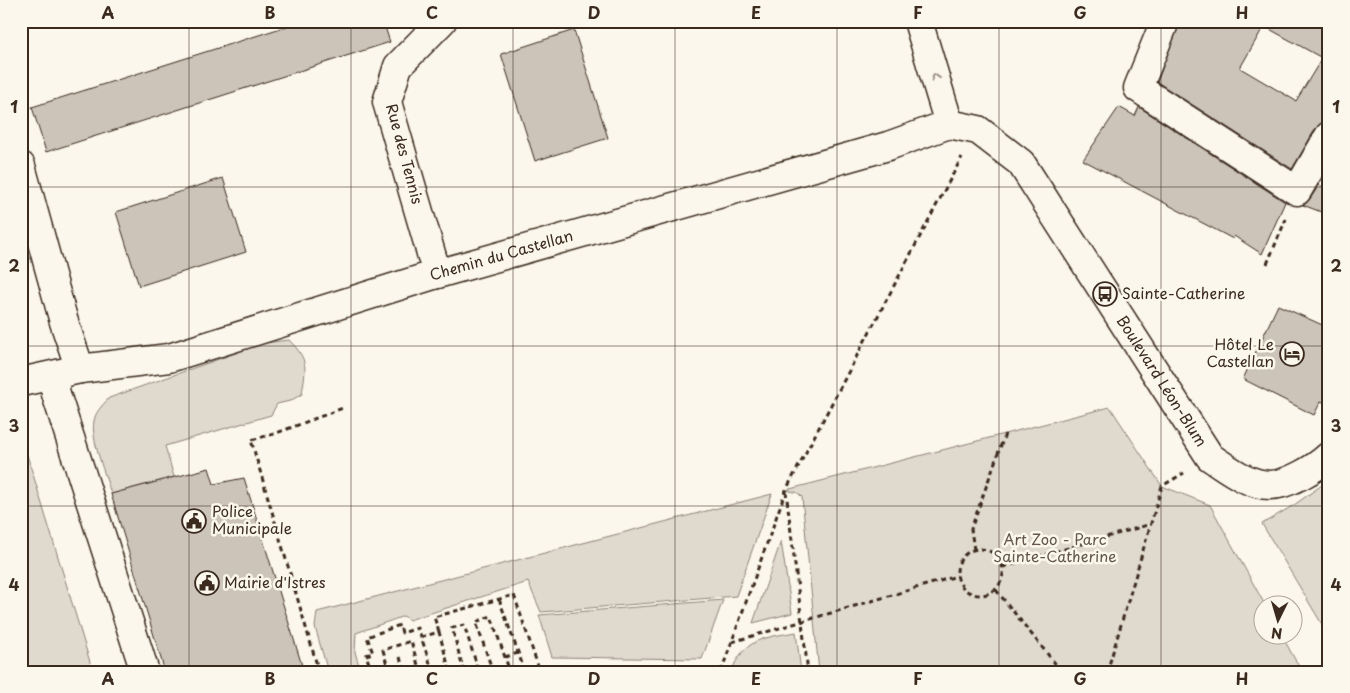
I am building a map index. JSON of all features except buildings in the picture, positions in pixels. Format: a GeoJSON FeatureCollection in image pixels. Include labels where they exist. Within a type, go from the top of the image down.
{"type":"FeatureCollection","features":[{"type":"Feature","properties":{"kind":"street","name":"Rue des Tennis"},"geometry":{"type":"LineString","coordinates":[[437,274],[387,102],[398,66],[442,21]]}},
{"type":"Feature","properties":{"kind":"street"},"geometry":{"type":"LineString","coordinates":[[918,21],[949,124],[978,130]]}},
{"type":"Feature","properties":{"kind":"street"},"geometry":{"type":"LineString","coordinates":[[1165,21],[1138,88],[1297,191],[1329,136]]}},
{"type":"Feature","properties":{"kind":"street","name":"Chemin du Castellan"},"geometry":{"type":"LineString","coordinates":[[21,382],[80,369],[169,358],[437,274],[888,146],[949,124]]}},
{"type":"Feature","properties":{"kind":"street","name":"Boulevard Léon-Blum"},"geometry":{"type":"LineString","coordinates":[[978,130],[1021,163],[1210,457],[1244,478],[1270,485],[1299,477],[1329,456]]}},
{"type":"Feature","properties":{"kind":"street"},"geometry":{"type":"LineString","coordinates":[[21,166],[64,322],[80,369]]}},
{"type":"Feature","properties":{"kind":"street"},"geometry":{"type":"LineString","coordinates":[[53,376],[56,394],[145,672]]}},
{"type":"Feature","properties":{"kind":"path"},"geometry":{"type":"LineString","coordinates":[[721,672],[786,490],[978,130]]}},
{"type":"Feature","properties":{"kind":"path"},"geometry":{"type":"LineString","coordinates":[[1267,264],[1297,191]]}},
{"type":"Feature","properties":{"kind":"path"},"geometry":{"type":"LineString","coordinates":[[319,672],[251,440],[274,434],[343,408]]}},
{"type":"Feature","properties":{"kind":"path"},"geometry":{"type":"LineString","coordinates":[[974,550],[971,529],[1005,434]]}},
{"type":"Feature","properties":{"kind":"path"},"geometry":{"type":"LineString","coordinates":[[1107,672],[1162,486],[1210,457]]}},
{"type":"Feature","properties":{"kind":"path"},"geometry":{"type":"LineString","coordinates":[[786,490],[808,672]]}},
{"type":"Feature","properties":{"kind":"path"},"geometry":{"type":"LineString","coordinates":[[1003,567],[1151,524]]}},
{"type":"Feature","properties":{"kind":"path"},"geometry":{"type":"LineString","coordinates":[[974,550],[989,551],[1000,560],[1003,567],[1001,584],[996,590],[982,596],[974,595],[961,586],[957,576],[958,564],[962,558],[974,550]]}},
{"type":"Feature","properties":{"kind":"path"},"geometry":{"type":"LineString","coordinates":[[732,642],[957,576]]}},
{"type":"Feature","properties":{"kind":"path"},"geometry":{"type":"LineString","coordinates":[[996,590],[1062,672]]}},
{"type":"Feature","properties":{"kind":"path"},"geometry":{"type":"LineString","coordinates":[[450,672],[434,617],[514,594],[540,672]]}},
{"type":"Feature","properties":{"kind":"path"},"geometry":{"type":"LineString","coordinates":[[499,599],[525,672]]}},
{"type":"Feature","properties":{"kind":"path"},"geometry":{"type":"LineString","coordinates":[[493,672],[476,622],[491,616],[510,672]]}},
{"type":"Feature","properties":{"kind":"path"},"geometry":{"type":"LineString","coordinates":[[372,672],[366,656],[373,653],[367,637],[400,625],[402,633],[418,628],[433,672]]}},
{"type":"Feature","properties":{"kind":"path"},"geometry":{"type":"LineString","coordinates":[[464,672],[452,628],[464,625],[479,672]]}},
{"type":"Feature","properties":{"kind":"path"},"geometry":{"type":"LineString","coordinates":[[421,636],[439,632]]}},
{"type":"Feature","properties":{"kind":"path"},"geometry":{"type":"LineString","coordinates":[[389,672],[382,650],[411,641],[420,672]]}},
{"type":"Feature","properties":{"kind":"path"},"geometry":{"type":"LineString","coordinates":[[505,657],[518,653]]}},
{"type":"Feature","properties":{"kind":"path"},"geometry":{"type":"LineString","coordinates":[[400,657],[404,672]]}},
{"type":"Feature","properties":{"kind":"green space"},"geometry":{"type":"Polygon","coordinates":[[[289,340],[303,359],[305,370],[302,394],[290,401],[277,404],[271,415],[165,446],[174,477],[111,494],[96,447],[93,428],[96,415],[109,398],[264,343],[289,340]]]}},
{"type":"Feature","properties":{"kind":"green space","name":"Art Zoo - Parc Sainte-Catherine"},"geometry":{"type":"Polygon","coordinates":[[[1110,407],[1162,486],[1210,505],[1260,596],[1252,596],[1252,646],[1288,646],[1302,672],[819,672],[802,497],[798,493],[786,490],[1110,407]]]}},
{"type":"Feature","properties":{"kind":"green space"},"geometry":{"type":"Polygon","coordinates":[[[21,435],[93,672],[21,672],[21,435]]]}},
{"type":"Feature","properties":{"kind":"green space"},"geometry":{"type":"Polygon","coordinates":[[[1329,480],[1329,636],[1262,524],[1294,505],[1329,480]]]}},
{"type":"Feature","properties":{"kind":"green space"},"geometry":{"type":"Polygon","coordinates":[[[772,494],[736,596],[541,612],[528,582],[409,620],[404,616],[356,633],[355,652],[361,672],[328,672],[315,627],[317,612],[772,494]]]}},
{"type":"Feature","properties":{"kind":"green space"},"geometry":{"type":"Polygon","coordinates":[[[781,541],[792,613],[753,623],[781,541]]]}},
{"type":"Feature","properties":{"kind":"green space"},"geometry":{"type":"Polygon","coordinates":[[[723,600],[702,659],[552,657],[539,615],[723,600]]]}},
{"type":"Feature","properties":{"kind":"green space"},"geometry":{"type":"Polygon","coordinates":[[[796,632],[801,672],[731,672],[742,652],[756,641],[796,632]]]}},
{"type":"Feature","properties":{"kind":"place","name":"Sainte-Catherine"},"geometry":{"type":"Point","coordinates":[1105,294]}},
{"type":"Feature","properties":{"kind":"place","name":"Hôtel Le Castellan"},"geometry":{"type":"Point","coordinates":[1292,354]}},
{"type":"Feature","properties":{"kind":"place","name":"Police Municipale"},"geometry":{"type":"Point","coordinates":[194,521]}},
{"type":"Feature","properties":{"kind":"place","name":"Mairie d'Istres"},"geometry":{"type":"Point","coordinates":[207,583]}}]}
